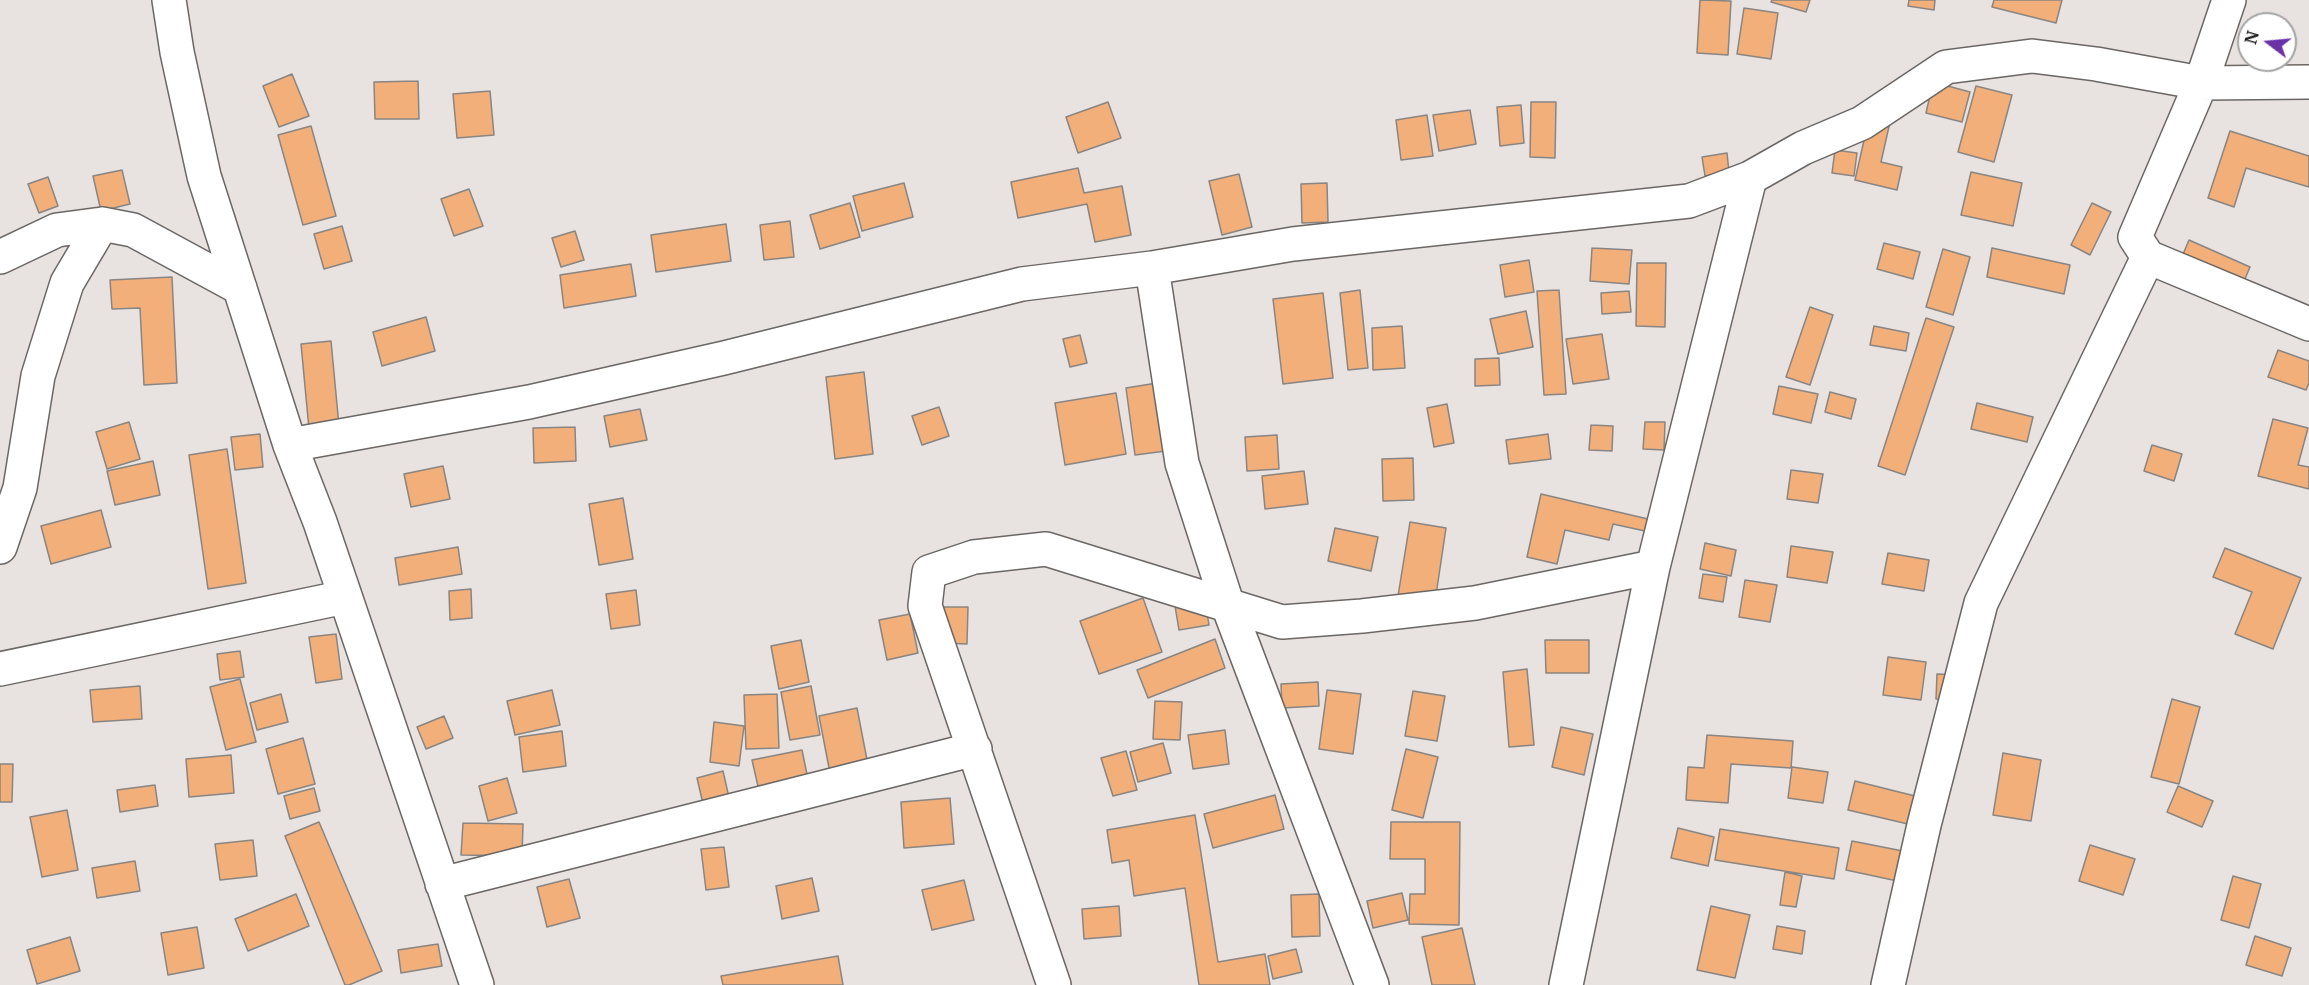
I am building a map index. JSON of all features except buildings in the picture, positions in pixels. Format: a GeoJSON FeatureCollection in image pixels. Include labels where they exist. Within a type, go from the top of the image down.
{"type":"FeatureCollection","features":[{"type":"Feature","properties":{"kind":"street"},"geometry":{"type":"LineString","coordinates":[[169,0],[177,52],[204,176],[290,445],[345,597],[477,985]]}},
{"type":"Feature","properties":{"kind":"street"},"geometry":{"type":"LineString","coordinates":[[2229,0],[2201,83],[2135,237],[2148,257],[2309,324]]}},
{"type":"Feature","properties":{"kind":"street"},"geometry":{"type":"LineString","coordinates":[[290,445],[529,402],[724,358],[1022,284],[1152,268],[1293,244],[1689,201],[1750,178],[1803,148],[1862,123],[1946,67],[2032,56],[2201,83],[2309,82]]}},
{"type":"Feature","properties":{"kind":"street"},"geometry":{"type":"LineString","coordinates":[[1566,985],[1653,567],[1750,178]]}},
{"type":"Feature","properties":{"kind":"street"},"geometry":{"type":"LineString","coordinates":[[0,257],[57,230],[102,224],[133,230],[240,288]]}},
{"type":"Feature","properties":{"kind":"street"},"geometry":{"type":"LineString","coordinates":[[0,547],[20,488],[38,376],[67,283],[102,224]]}},
{"type":"Feature","properties":{"kind":"street"},"geometry":{"type":"LineString","coordinates":[[1888,985],[1924,825],[1981,603],[2148,257]]}},
{"type":"Feature","properties":{"kind":"street"},"geometry":{"type":"LineString","coordinates":[[1152,268],[1182,463],[1227,603],[1372,985]]}},
{"type":"Feature","properties":{"kind":"street"},"geometry":{"type":"LineString","coordinates":[[1054,985],[925,606],[929,572],[974,556],[1046,549],[1227,603],[1282,622],[1362,616],[1474,603],[1653,567]]}},
{"type":"Feature","properties":{"kind":"street"},"geometry":{"type":"LineString","coordinates":[[0,669],[345,597]]}},
{"type":"Feature","properties":{"kind":"street"},"geometry":{"type":"LineString","coordinates":[[442,884],[975,749]]}}]}
